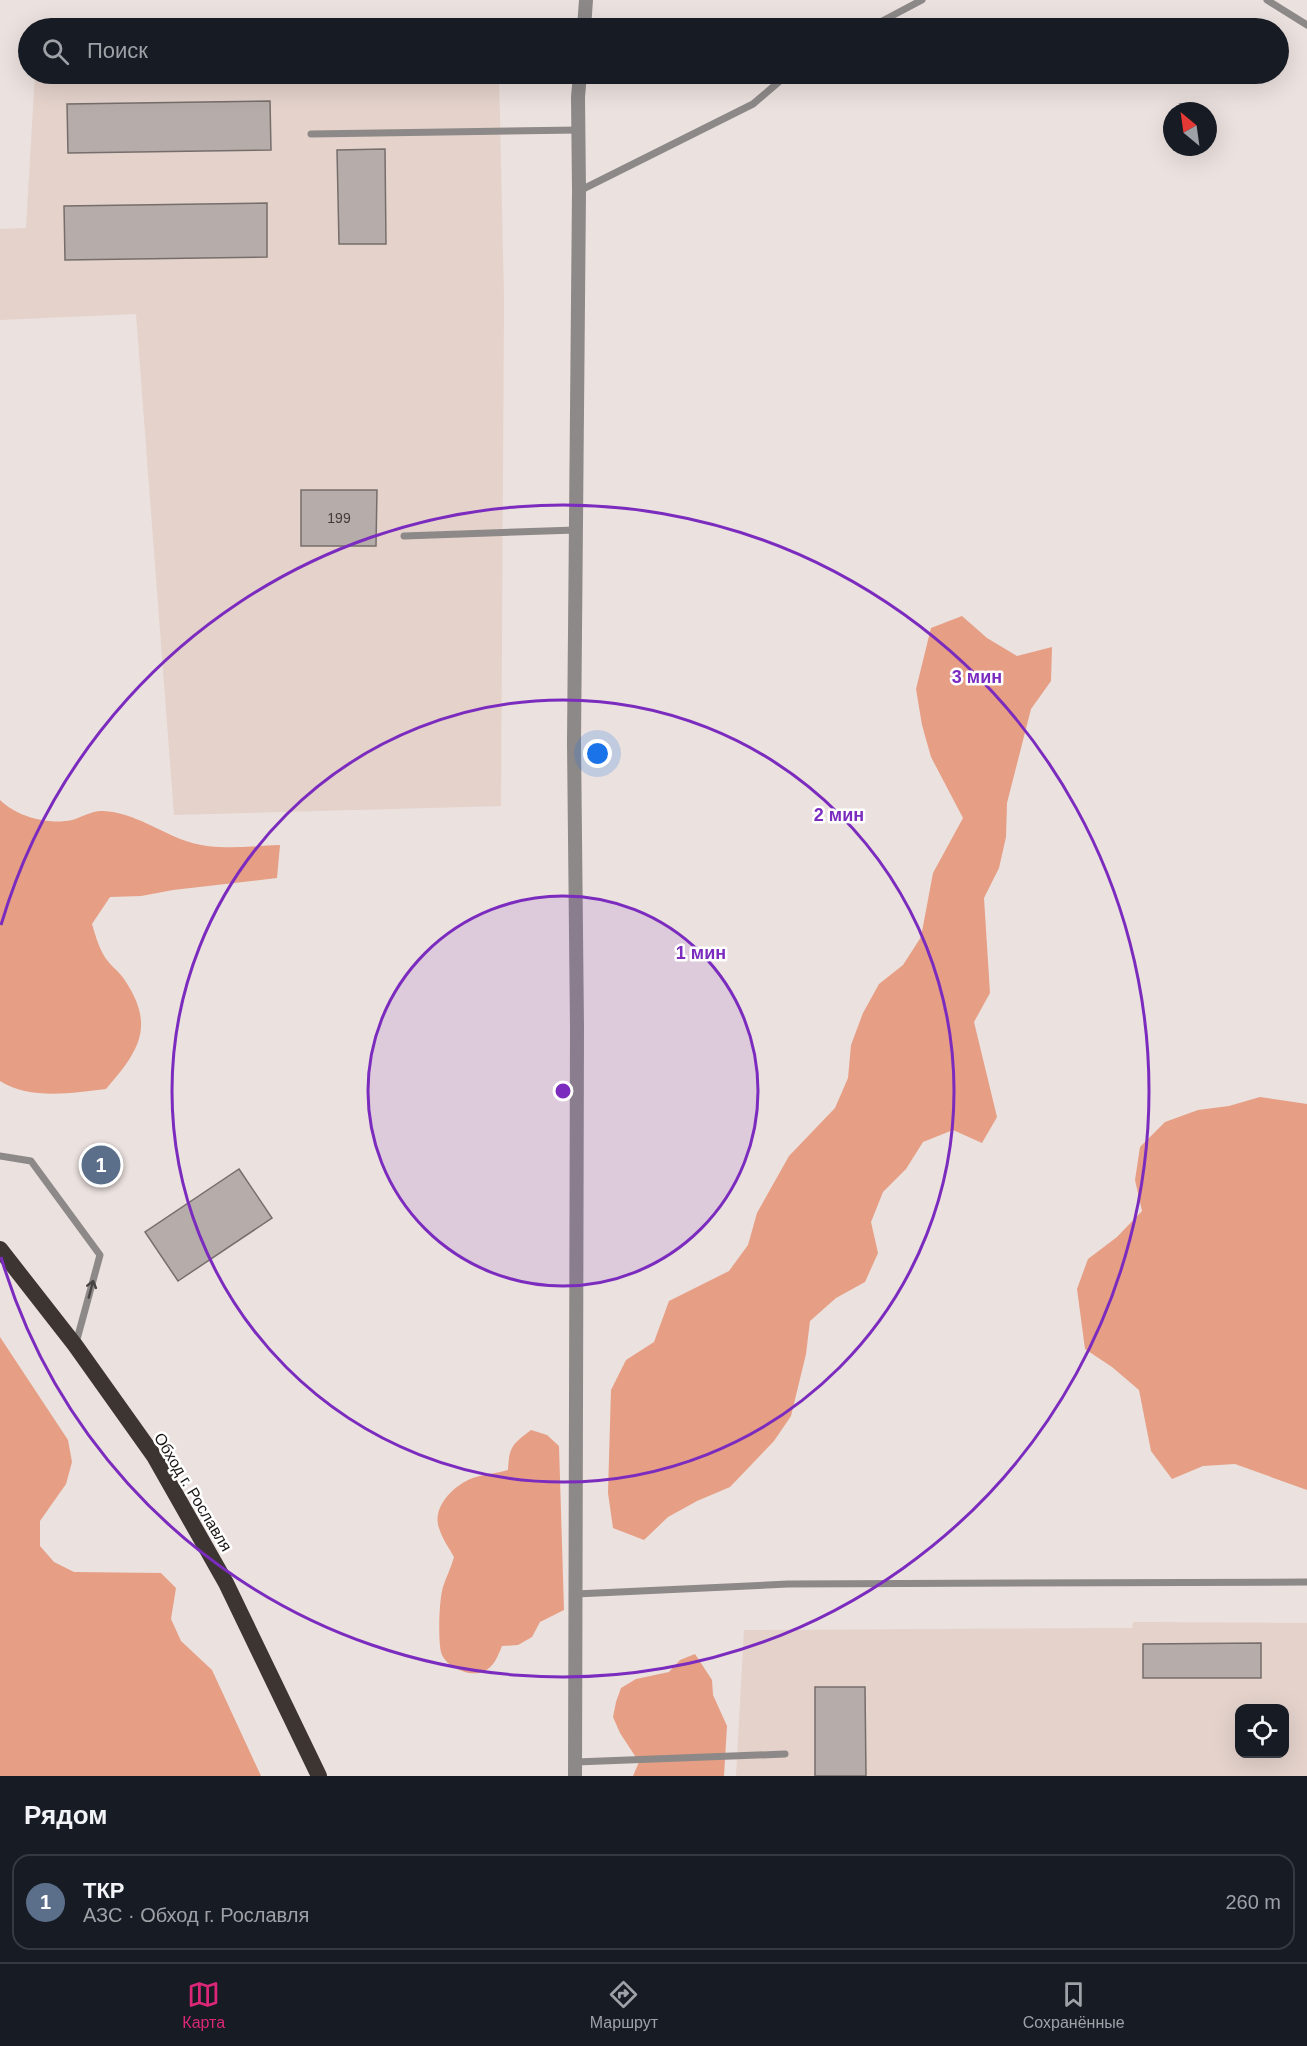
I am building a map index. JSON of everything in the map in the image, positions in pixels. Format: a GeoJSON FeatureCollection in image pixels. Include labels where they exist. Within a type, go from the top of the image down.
{"type":"FeatureCollection","features":[{"type":"Feature","properties":{"kind":"highway","name":"Обход г. Рославля"},"geometry":{"type":"LineString","coordinates":[[0,1249],[75,1345],[154,1456],[226,1583],[319,1776]]}},
{"type":"Feature","properties":{"kind":"street"},"geometry":{"type":"LineString","coordinates":[[585,18],[586,0]]}},
{"type":"Feature","properties":{"kind":"street"},"geometry":{"type":"LineString","coordinates":[[575,1776],[577,1028],[574,742],[580,84]]}},
{"type":"Feature","properties":{"kind":"lane"},"geometry":{"type":"LineString","coordinates":[[888,18],[922,0]]}},
{"type":"Feature","properties":{"kind":"lane"},"geometry":{"type":"LineString","coordinates":[[1267,0],[1307,25]]}},
{"type":"Feature","properties":{"kind":"lane"},"geometry":{"type":"LineString","coordinates":[[579,190],[753,104],[776,84]]}},
{"type":"Feature","properties":{"kind":"lane"},"geometry":{"type":"LineString","coordinates":[[311,134],[578,130]]}},
{"type":"Feature","properties":{"kind":"lane"},"geometry":{"type":"LineString","coordinates":[[404,536],[576,530]]}},
{"type":"Feature","properties":{"kind":"lane"},"geometry":{"type":"LineString","coordinates":[[0,1156],[31,1161],[100,1255],[75,1345]]}},
{"type":"Feature","properties":{"kind":"lane"},"geometry":{"type":"LineString","coordinates":[[576,1594],[788,1584],[1307,1582]]}},
{"type":"Feature","properties":{"kind":"lane"},"geometry":{"type":"LineString","coordinates":[[576,1762],[784,1754]]}},
{"type":"Feature","properties":{"kind":"shaded area"},"geometry":{"type":"Polygon","coordinates":[[[34,84],[499,84],[504,299],[501,806],[174,815],[136,314],[0,320],[0,229],[26,228],[34,84]]]}},
{"type":"Feature","properties":{"kind":"shaded area"},"geometry":{"type":"Polygon","coordinates":[[[962,616],[987,638],[1017,656],[1052,647],[1051,681],[1031,709],[1007,803],[1006,837],[999,868],[984,898],[990,993],[974,1022],[997,1117],[982,1143],[953,1130],[923,1142],[906,1169],[883,1192],[871,1222],[878,1253],[865,1282],[836,1298],[810,1321],[806,1354],[791,1416],[774,1441],[730,1487],[668,1517],[644,1540],[613,1528],[608,1493],[611,1390],[626,1360],[654,1342],[669,1301],[729,1271],[748,1245],[757,1213],[789,1156],[835,1108],[848,1078],[851,1045],[863,1013],[879,984],[903,965],[921,937],[933,873],[963,818],[931,757],[922,725],[916,689],[931,628],[962,616]]]}},
{"type":"Feature","properties":{"kind":"shaded area"},"geometry":{"type":"Polygon","coordinates":[[[0,800],[15,811],[44,820],[72,820],[99,811],[114,812],[200,845],[234,847],[280,845],[277,878],[141,896],[110,897],[92,924],[103,954],[124,979],[134,996],[141,1024],[135,1050],[106,1089],[52,1094],[38,1093],[24,1091],[0,1081],[0,800]]]}},
{"type":"Feature","properties":{"kind":"shaded area"},"geometry":{"type":"Polygon","coordinates":[[[1260,1097],[1307,1104],[1307,1490],[1235,1464],[1203,1466],[1172,1479],[1151,1451],[1139,1390],[1112,1367],[1085,1349],[1077,1289],[1088,1259],[1117,1237],[1142,1211],[1135,1180],[1140,1147],[1165,1122],[1198,1110],[1229,1106],[1260,1097]]]}},
{"type":"Feature","properties":{"kind":"shaded area"},"geometry":{"type":"Polygon","coordinates":[[[0,1337],[68,1440],[72,1462],[66,1484],[40,1521],[40,1546],[54,1562],[74,1572],[161,1573],[176,1588],[171,1619],[181,1641],[212,1670],[261,1776],[0,1776],[0,1337]]]}},
{"type":"Feature","properties":{"kind":"shaded area"},"geometry":{"type":"Polygon","coordinates":[[[531,1430],[547,1435],[559,1446],[564,1610],[540,1622],[532,1637],[518,1645],[502,1646],[495,1661],[487,1670],[471,1673],[458,1670],[443,1657],[440,1646],[442,1593],[454,1557],[439,1528],[439,1511],[447,1496],[461,1484],[476,1477],[508,1470],[509,1456],[513,1446],[531,1430]]]}},
{"type":"Feature","properties":{"kind":"shaded area"},"geometry":{"type":"Polygon","coordinates":[[[1133,1622],[1307,1623],[1307,1776],[736,1776],[744,1630],[1132,1628],[1133,1622]]]}},
{"type":"Feature","properties":{"kind":"shaded area"},"geometry":{"type":"Polygon","coordinates":[[[695,1654],[712,1680],[713,1695],[727,1726],[724,1776],[633,1776],[639,1762],[620,1733],[613,1717],[621,1688],[636,1679],[669,1672],[680,1660],[695,1654]]]}},
{"type":"Feature","properties":{"kind":"building"},"geometry":{"type":"Polygon","coordinates":[[[270,101],[271,150],[68,153],[67,104],[270,101]]]}},
{"type":"Feature","properties":{"kind":"building"},"geometry":{"type":"Polygon","coordinates":[[[385,149],[386,244],[339,244],[337,150],[385,149]]]}},
{"type":"Feature","properties":{"kind":"building"},"geometry":{"type":"Polygon","coordinates":[[[267,203],[267,257],[65,260],[64,206],[267,203]]]}},
{"type":"Feature","properties":{"kind":"building"},"geometry":{"type":"Polygon","coordinates":[[[301,490],[377,490],[376,546],[301,546],[301,490]]]}},
{"type":"Feature","properties":{"kind":"building"},"geometry":{"type":"Polygon","coordinates":[[[239,1169],[272,1218],[178,1281],[145,1232],[239,1169]]]}},
{"type":"Feature","properties":{"kind":"building"},"geometry":{"type":"Polygon","coordinates":[[[1261,1643],[1261,1678],[1143,1678],[1143,1644],[1261,1643]]]}},
{"type":"Feature","properties":{"kind":"building"},"geometry":{"type":"Polygon","coordinates":[[[815,1687],[865,1687],[866,1776],[815,1776],[815,1687]]]}},
{"type":"Feature","properties":{"kind":"place","name":"ТКР"},"geometry":{"type":"Point","coordinates":[101,1165]}}]}
